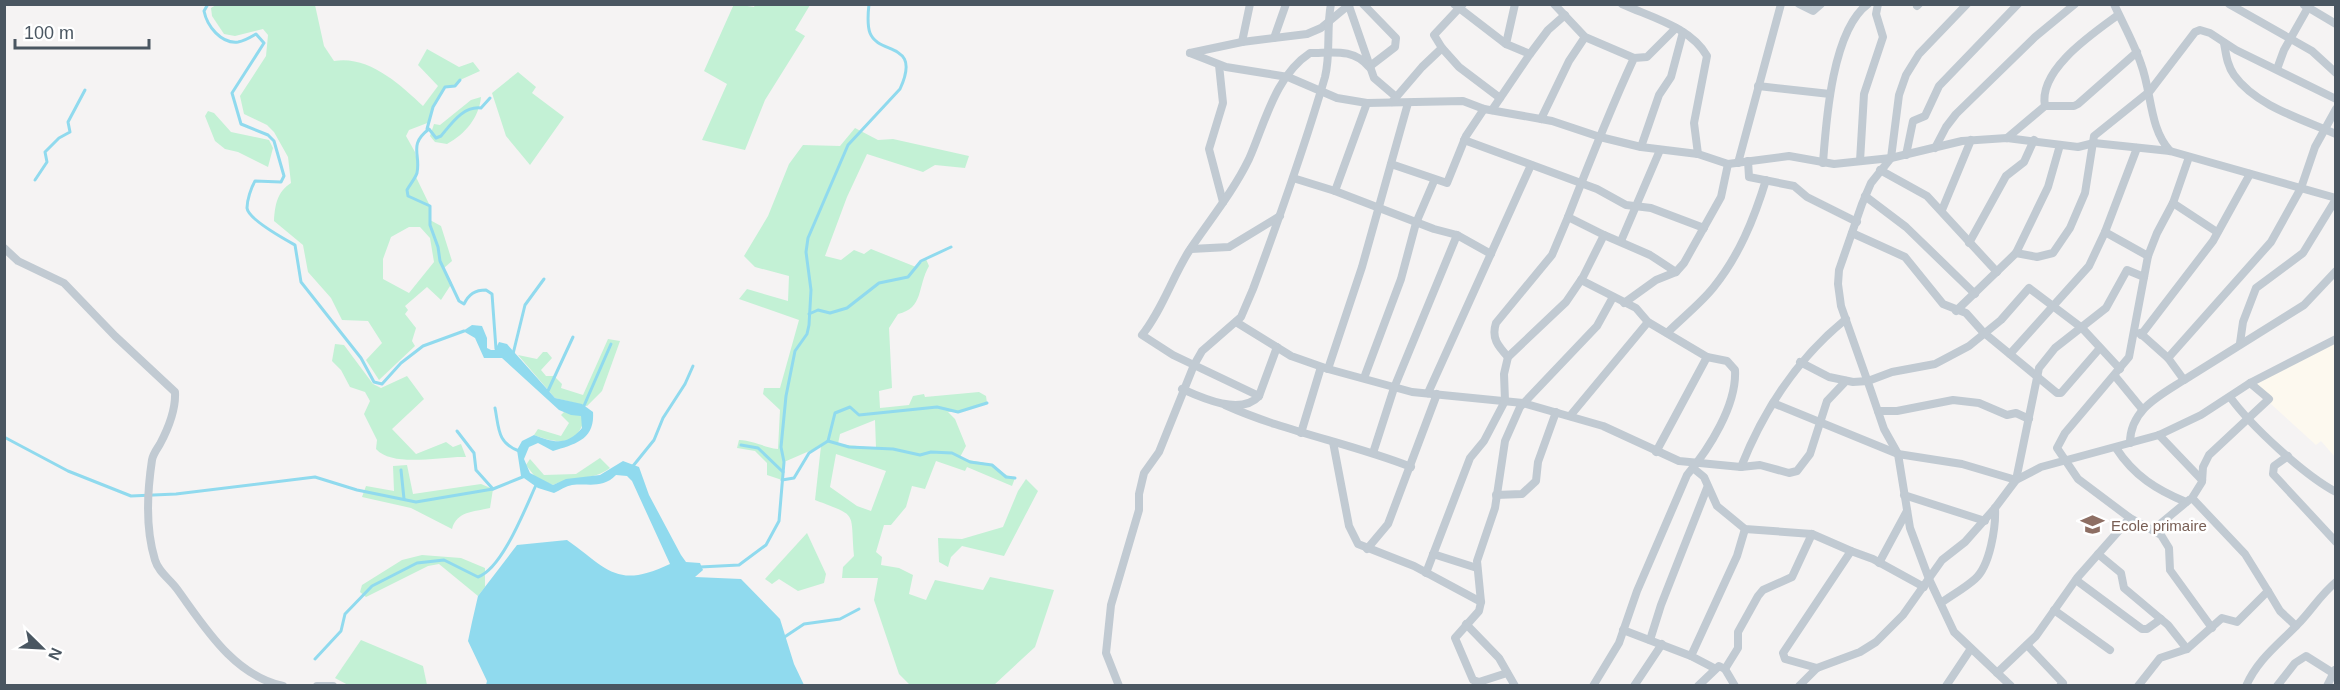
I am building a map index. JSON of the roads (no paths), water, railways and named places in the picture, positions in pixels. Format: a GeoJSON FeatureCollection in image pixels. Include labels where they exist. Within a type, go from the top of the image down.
{"type":"FeatureCollection","features":[{"type":"Feature","properties":{"kind":"street"},"geometry":{"type":"LineString","coordinates":[[1242,42],[1250,4]]}},
{"type":"Feature","properties":{"kind":"street"},"geometry":{"type":"LineString","coordinates":[[1274,38],[1286,4]]}},
{"type":"Feature","properties":{"kind":"street"},"geometry":{"type":"LineString","coordinates":[[1119,686],[1106,653],[1112,601],[1139,510],[1141,483],[1159,452],[1182,389],[1202,351],[1236,322],[1253,289],[1281,216],[1320,89],[1328,53],[1328,23],[1331,4]]}},
{"type":"Feature","properties":{"kind":"street"},"geometry":{"type":"LineString","coordinates":[[1363,4],[1396,38],[1395,47],[1369,66]]}},
{"type":"Feature","properties":{"kind":"street"},"geometry":{"type":"LineString","coordinates":[[1506,44],[1515,4]]}},
{"type":"Feature","properties":{"kind":"street"},"geometry":{"type":"LineString","coordinates":[[1554,4],[1585,37],[1634,58],[1649,55],[1680,30]]}},
{"type":"Feature","properties":{"kind":"street"},"geometry":{"type":"LineString","coordinates":[[1622,4],[1680,30],[1702,47],[1707,56],[1694,123],[1698,154]]}},
{"type":"Feature","properties":{"kind":"street"},"geometry":{"type":"LineString","coordinates":[[1624,303],[1659,278],[1676,272],[1721,197],[1758,86],[1781,4]]}},
{"type":"Feature","properties":{"kind":"street"},"geometry":{"type":"LineString","coordinates":[[1799,4],[1813,11],[1821,4]]}},
{"type":"Feature","properties":{"kind":"street"},"geometry":{"type":"LineString","coordinates":[[1823,163],[1833,73],[1852,23],[1868,4]]}},
{"type":"Feature","properties":{"kind":"street"},"geometry":{"type":"LineString","coordinates":[[1860,161],[1864,94],[1883,37],[1875,14],[1878,4]]}},
{"type":"Feature","properties":{"kind":"street"},"geometry":{"type":"LineString","coordinates":[[1967,4],[1919,54],[1906,75],[1899,95],[1891,158],[1880,170],[1865,196],[1839,270],[1838,284],[1846,319],[1884,429],[1898,454],[1907,511],[1916,548],[1929,579],[1954,632],[1970,650],[2011,686]]}},
{"type":"Feature","properties":{"kind":"street"},"geometry":{"type":"LineString","coordinates":[[1906,154],[1913,121],[1925,116],[1935,91],[2018,4]]}},
{"type":"Feature","properties":{"kind":"street"},"geometry":{"type":"LineString","coordinates":[[1935,148],[1956,114],[2035,37],[2075,4]]}},
{"type":"Feature","properties":{"kind":"street"},"geometry":{"type":"LineString","coordinates":[[2114,4],[2137,52],[2150,91],[2157,136],[2170,151]]}},
{"type":"Feature","properties":{"kind":"street"},"geometry":{"type":"LineString","coordinates":[[2229,4],[2312,51],[2336,73]]}},
{"type":"Feature","properties":{"kind":"street"},"geometry":{"type":"LineString","coordinates":[[1394,99],[1376,82],[1349,5],[1328,23],[1307,34],[1242,42],[1190,53],[1219,64],[1288,77],[1320,89],[1331,96],[1367,103],[1394,99],[1408,103],[1459,100],[1488,110],[1541,118],[1600,138],[1641,147],[1698,154],[1733,163],[1789,156],[1823,163],[1860,161],[1891,158],[1971,140],[2007,138],[2078,147],[2091,144],[2170,151],[2336,199],[2303,253],[2256,288],[2243,321],[2240,343]]}},
{"type":"Feature","properties":{"kind":"street"},"geometry":{"type":"LineString","coordinates":[[2277,69],[2308,5],[2336,24]]}},
{"type":"Feature","properties":{"kind":"street"},"geometry":{"type":"LineString","coordinates":[[1500,98],[1459,67],[1434,35],[1459,6],[1506,44],[1530,54]]}},
{"type":"Feature","properties":{"kind":"street"},"geometry":{"type":"LineString","coordinates":[[1391,164],[1434,181],[1445,184],[1449,181],[1464,140],[1500,98],[1530,54],[1564,15]]}},
{"type":"Feature","properties":{"kind":"street"},"geometry":{"type":"LineString","coordinates":[[2045,106],[2043,95],[2054,71],[2118,15]]}},
{"type":"Feature","properties":{"kind":"street"},"geometry":{"type":"LineString","coordinates":[[1641,147],[1659,95],[1671,77],[1680,30]]}},
{"type":"Feature","properties":{"kind":"street"},"geometry":{"type":"LineString","coordinates":[[2016,253],[2037,257],[2053,253],[2070,228],[2085,193],[2090,169],[2091,144],[2098,131],[2150,91],[2195,32],[2200,30],[2210,33],[2224,43],[2336,99]]}},
{"type":"Feature","properties":{"kind":"street"},"geometry":{"type":"LineString","coordinates":[[1541,118],[1569,61],[1585,37]]}},
{"type":"Feature","properties":{"kind":"street"},"geometry":{"type":"LineString","coordinates":[[2224,43],[2227,60],[2233,74],[2253,93],[2336,134]]}},
{"type":"Feature","properties":{"kind":"street"},"geometry":{"type":"LineString","coordinates":[[1394,99],[1442,48]]}},
{"type":"Feature","properties":{"kind":"street"},"geometry":{"type":"LineString","coordinates":[[2007,138],[2045,106],[2074,106],[2137,52]]}},
{"type":"Feature","properties":{"kind":"street"},"geometry":{"type":"LineString","coordinates":[[1258,396],[1194,365],[1142,335],[1152,322],[1191,249],[1223,202],[1248,159],[1276,93],[1288,77],[1310,53],[1352,53],[1369,66]]}},
{"type":"Feature","properties":{"kind":"street"},"geometry":{"type":"LineString","coordinates":[[1508,357],[1497,344],[1493,331],[1496,323],[1552,255],[1607,117],[1634,58]]}},
{"type":"Feature","properties":{"kind":"street"},"geometry":{"type":"LineString","coordinates":[[1219,64],[1223,103],[1209,149],[1223,202]]}},
{"type":"Feature","properties":{"kind":"street"},"geometry":{"type":"LineString","coordinates":[[1758,86],[1830,94]]}},
{"type":"Feature","properties":{"kind":"street"},"geometry":{"type":"LineString","coordinates":[[1335,191],[1367,103]]}},
{"type":"Feature","properties":{"kind":"street"},"geometry":{"type":"LineString","coordinates":[[1301,433],[1362,267],[1376,208],[1408,103]]}},
{"type":"Feature","properties":{"kind":"street"},"geometry":{"type":"LineString","coordinates":[[2168,358],[2257,261],[2271,242],[2301,188],[2325,129],[2334,115]]}},
{"type":"Feature","properties":{"kind":"street"},"geometry":{"type":"LineString","coordinates":[[1464,140],[1581,184],[1636,208],[1643,206],[1651,208],[1704,228]]}},
{"type":"Feature","properties":{"kind":"street"},"geometry":{"type":"LineString","coordinates":[[1942,210],[1971,140]]}},
{"type":"Feature","properties":{"kind":"street"},"geometry":{"type":"LineString","coordinates":[[1969,243],[2006,176],[2024,162],[2034,140]]}},
{"type":"Feature","properties":{"kind":"street"},"geometry":{"type":"LineString","coordinates":[[1956,310],[2016,253],[2048,187],[2060,145]]}},
{"type":"Feature","properties":{"kind":"street"},"geometry":{"type":"LineString","coordinates":[[2010,354],[2089,266],[2105,232],[2137,148]]}},
{"type":"Feature","properties":{"kind":"street"},"geometry":{"type":"LineString","coordinates":[[1621,241],[1660,150]]}},
{"type":"Feature","properties":{"kind":"street"},"geometry":{"type":"LineString","coordinates":[[2189,157],[2173,203],[2148,256],[2129,357],[2118,373],[2058,442],[2057,448],[2078,479],[2130,518],[2154,529],[2167,542],[2170,570],[2212,628]]}},
{"type":"Feature","properties":{"kind":"street"},"geometry":{"type":"LineString","coordinates":[[1748,161],[1747,175],[1794,186],[1807,197],[1857,222]]}},
{"type":"Feature","properties":{"kind":"street"},"geometry":{"type":"LineString","coordinates":[[1367,549],[1388,524],[1411,467],[1432,394],[1531,165]]}},
{"type":"Feature","properties":{"kind":"street"},"geometry":{"type":"LineString","coordinates":[[1880,170],[1919,190],[1942,210],[1997,272]]}},
{"type":"Feature","properties":{"kind":"street"},"geometry":{"type":"LineString","coordinates":[[2141,335],[2165,307],[2217,232],[2250,174]]}},
{"type":"Feature","properties":{"kind":"street"},"geometry":{"type":"LineString","coordinates":[[1293,178],[1335,191],[1416,223],[1457,235],[1491,254]]}},
{"type":"Feature","properties":{"kind":"street"},"geometry":{"type":"LineString","coordinates":[[1667,333],[1713,289],[1728,268],[1748,231],[1766,180]]}},
{"type":"Feature","properties":{"kind":"street"},"geometry":{"type":"LineString","coordinates":[[1364,378],[1401,279],[1416,223],[1434,181]]}},
{"type":"Feature","properties":{"kind":"street"},"geometry":{"type":"LineString","coordinates":[[1865,196],[1906,227],[1975,294]]}},
{"type":"Feature","properties":{"kind":"street"},"geometry":{"type":"LineString","coordinates":[[2173,203],[2217,232]]}},
{"type":"Feature","properties":{"kind":"street"},"geometry":{"type":"LineString","coordinates":[[1191,249],[1229,248],[1281,216]]}},
{"type":"Feature","properties":{"kind":"street"},"geometry":{"type":"LineString","coordinates":[[1568,218],[1650,255],[1676,272]]}},
{"type":"Feature","properties":{"kind":"street"},"geometry":{"type":"LineString","coordinates":[[2105,232],[2148,256]]}},
{"type":"Feature","properties":{"kind":"street"},"geometry":{"type":"LineString","coordinates":[[1852,233],[1905,257],[1943,304],[1966,313],[1983,332],[2037,378],[2061,393],[2100,348]]}},
{"type":"Feature","properties":{"kind":"street"},"geometry":{"type":"LineString","coordinates":[[1373,453],[1394,388],[1457,235]]}},
{"type":"Feature","properties":{"kind":"street"},"geometry":{"type":"LineString","coordinates":[[1426,573],[1470,458],[1484,441],[1505,401],[1504,374],[1508,357],[1566,302],[1581,280],[1604,235]]}},
{"type":"Feature","properties":{"kind":"street"},"geometry":{"type":"LineString","coordinates":[[4,248],[18,261],[64,282],[115,336],[176,392],[172,417],[152,457],[147,499],[155,561],[160,572],[176,588],[196,619],[231,658],[264,680],[282,686]]}},
{"type":"Feature","properties":{"kind":"street"},"geometry":{"type":"LineString","coordinates":[[2016,480],[2037,378],[2044,360],[2106,308],[2127,270],[2144,277]]}},
{"type":"Feature","properties":{"kind":"street"},"geometry":{"type":"LineString","coordinates":[[2130,443],[2130,429],[2142,409],[2240,343],[2304,305],[2336,271]]}},
{"type":"Feature","properties":{"kind":"street"},"geometry":{"type":"LineString","coordinates":[[1581,280],[1636,308],[1648,322],[1707,357],[1727,361],[1735,370],[1736,381],[1726,409],[1696,465],[1687,475],[1637,591],[1611,660],[1593,686]]}},
{"type":"Feature","properties":{"kind":"street"},"geometry":{"type":"LineString","coordinates":[[1800,362],[1829,377],[1846,381],[1868,381],[1892,372],[1935,364],[1969,346],[1983,332],[2001,320],[2029,288],[2082,328],[2100,348],[2142,409]]}},
{"type":"Feature","properties":{"kind":"street"},"geometry":{"type":"LineString","coordinates":[[1507,673],[1479,682],[1473,680],[1455,638],[1479,611],[1481,602],[1477,568],[1492,519],[1505,441],[1523,403],[1597,326],[1613,297]]}},
{"type":"Feature","properties":{"kind":"street"},"geometry":{"type":"LineString","coordinates":[[1741,466],[1773,403],[1800,362],[1846,319]]}},
{"type":"Feature","properties":{"kind":"street"},"geometry":{"type":"LineString","coordinates":[[1236,322],[1301,360],[1324,368],[1394,388],[1523,403],[1603,426],[1656,452],[1696,465],[1760,465],[1790,473],[1797,471],[1810,453],[1827,402],[1846,381]]}},
{"type":"Feature","properties":{"kind":"street"},"geometry":{"type":"LineString","coordinates":[[1570,416],[1648,322]]}},
{"type":"Feature","properties":{"kind":"street"},"geometry":{"type":"LineString","coordinates":[[2136,324],[2141,335],[2168,358],[2184,380]]}},
{"type":"Feature","properties":{"kind":"street"},"geometry":{"type":"LineString","coordinates":[[1798,686],[1817,669],[1860,652],[1876,642],[1903,615],[1942,560],[1985,521],[2016,480],[2040,467],[2158,435],[2230,398],[2250,383],[2336,339]]}},
{"type":"Feature","properties":{"kind":"street"},"geometry":{"type":"LineString","coordinates":[[1226,405],[1251,402],[1258,396],[1277,346]]}},
{"type":"Feature","properties":{"kind":"street"},"geometry":{"type":"LineString","coordinates":[[1656,452],[1707,357]]}},
{"type":"Feature","properties":{"kind":"street"},"geometry":{"type":"LineString","coordinates":[[2154,529],[2189,500],[2202,480],[2203,467],[2209,455],[2269,399],[2250,383]]}},
{"type":"Feature","properties":{"kind":"street"},"geometry":{"type":"LineString","coordinates":[[1182,389],[1256,419],[1373,453],[1411,467]]}},
{"type":"Feature","properties":{"kind":"street"},"geometry":{"type":"LineString","coordinates":[[2230,398],[2248,420],[2288,456],[2336,492]]}},
{"type":"Feature","properties":{"kind":"street"},"geometry":{"type":"LineString","coordinates":[[1878,411],[1897,411],[1953,400],[1979,403],[2007,415],[2016,413],[2029,419]]}},
{"type":"Feature","properties":{"kind":"street"},"geometry":{"type":"LineString","coordinates":[[1773,403],[1898,454],[1962,464],[2016,480]]}},
{"type":"Feature","properties":{"kind":"street"},"geometry":{"type":"LineString","coordinates":[[1496,495],[1522,494],[1536,481],[1538,462],[1556,412]]}},
{"type":"Feature","properties":{"kind":"street"},"geometry":{"type":"LineString","coordinates":[[2158,435],[2202,480]]}},
{"type":"Feature","properties":{"kind":"street"},"geometry":{"type":"LineString","coordinates":[[1334,442],[1349,526],[1358,544],[1426,573],[1481,602]]}},
{"type":"Feature","properties":{"kind":"street"},"geometry":{"type":"LineString","coordinates":[[2116,448],[2126,462],[2152,487],[2189,500],[2245,554],[2280,611],[2296,626]]}},
{"type":"Feature","properties":{"kind":"street"},"geometry":{"type":"LineString","coordinates":[[2288,456],[2274,466],[2273,474],[2336,542]]}},
{"type":"Feature","properties":{"kind":"street"},"geometry":{"type":"LineString","coordinates":[[1696,465],[1717,506],[1745,529],[1812,534],[1879,563],[1924,587]]}},
{"type":"Feature","properties":{"kind":"street"},"geometry":{"type":"LineString","coordinates":[[1650,640],[1660,605],[1707,489]]}},
{"type":"Feature","properties":{"kind":"street"},"geometry":{"type":"LineString","coordinates":[[1904,495],[1985,521]]}},
{"type":"Feature","properties":{"kind":"street"},"geometry":{"type":"LineString","coordinates":[[1941,603],[1976,578],[1981,571],[1993,537],[1995,508]]}},
{"type":"Feature","properties":{"kind":"street"},"geometry":{"type":"LineString","coordinates":[[1879,563],[1907,511]]}},
{"type":"Feature","properties":{"kind":"street"},"geometry":{"type":"LineString","coordinates":[[1997,673],[2027,645],[2076,579],[2130,518]]}},
{"type":"Feature","properties":{"kind":"street"},"geometry":{"type":"LineString","coordinates":[[1691,656],[1737,556],[1745,529]]}},
{"type":"Feature","properties":{"kind":"street"},"geometry":{"type":"LineString","coordinates":[[1725,669],[1738,648],[1738,632],[1758,596],[1763,590],[1792,577],[1812,534]]}},
{"type":"Feature","properties":{"kind":"street"},"geometry":{"type":"LineString","coordinates":[[1817,669],[1785,659],[1784,652],[1851,551]]}},
{"type":"Feature","properties":{"kind":"street"},"geometry":{"type":"LineString","coordinates":[[1433,554],[1477,568]]}},
{"type":"Feature","properties":{"kind":"street"},"geometry":{"type":"LineString","coordinates":[[2098,554],[2121,573],[2124,588],[2174,631],[2187,649]]}},
{"type":"Feature","properties":{"kind":"street"},"geometry":{"type":"LineString","coordinates":[[2076,579],[2142,629],[2147,629],[2161,620]]}},
{"type":"Feature","properties":{"kind":"street"},"geometry":{"type":"LineString","coordinates":[[2246,686],[2253,670],[2267,653],[2296,626],[2336,582]]}},
{"type":"Feature","properties":{"kind":"street"},"geometry":{"type":"LineString","coordinates":[[2138,686],[2160,658],[2187,649],[2224,617],[2237,622],[2268,591]]}},
{"type":"Feature","properties":{"kind":"street"},"geometry":{"type":"LineString","coordinates":[[2054,610],[2110,650]]}},
{"type":"Feature","properties":{"kind":"street"},"geometry":{"type":"LineString","coordinates":[[1466,624],[1499,658],[1515,686]]}},
{"type":"Feature","properties":{"kind":"street"},"geometry":{"type":"LineString","coordinates":[[1623,630],[1691,656],[1714,668]]}},
{"type":"Feature","properties":{"kind":"street"},"geometry":{"type":"LineString","coordinates":[[1634,686],[1662,645]]}},
{"type":"Feature","properties":{"kind":"street"},"geometry":{"type":"LineString","coordinates":[[2027,645],[2062,685]]}},
{"type":"Feature","properties":{"kind":"street"},"geometry":{"type":"LineString","coordinates":[[1946,686],[1970,650]]}},
{"type":"Feature","properties":{"kind":"street"},"geometry":{"type":"LineString","coordinates":[[2277,686],[2295,663],[2306,656],[2334,674],[2327,686]]}},
{"type":"Feature","properties":{"kind":"street"},"geometry":{"type":"LineString","coordinates":[[1698,686],[1714,668],[1719,666],[1725,669],[1735,686]]}},
{"type":"Feature","properties":{"kind":"street"},"geometry":{"type":"LineString","coordinates":[[317,686],[333,686]]}},
{"type":"Feature","properties":{"kind":"water"},"geometry":{"type":"Polygon","coordinates":[[[472,325],[482,326],[487,338],[487,348],[495,350],[499,342],[507,344],[555,398],[582,404],[593,412],[591,429],[576,443],[553,451],[538,443],[529,447],[524,459],[530,473],[553,485],[566,479],[600,475],[623,461],[639,467],[649,495],[681,555],[686,562],[700,563],[703,570],[695,577],[741,579],[780,619],[794,664],[804,685],[486,685],[487,681],[468,641],[472,622],[478,596],[517,545],[567,540],[604,567],[614,573],[625,575],[637,575],[670,564],[632,481],[627,476],[616,475],[601,484],[570,486],[554,493],[538,488],[521,476],[517,450],[522,441],[534,435],[553,441],[570,438],[582,428],[581,416],[559,410],[502,358],[484,358],[475,338],[463,331],[472,325]]]}},
{"type":"Feature","properties":{"kind":"waterway"},"geometry":{"type":"LineString","coordinates":[[208,4],[204,11],[206,17],[221,37],[238,42],[256,34],[264,43],[232,93],[241,124],[268,135],[274,141],[284,176],[281,182],[255,181],[248,201],[249,213],[268,229],[295,245],[301,282],[361,358],[374,382],[382,384],[401,363],[423,346],[464,331]]}},
{"type":"Feature","properties":{"kind":"waterway"},"geometry":{"type":"LineString","coordinates":[[700,567],[739,565],[766,545],[779,521],[784,462],[781,447],[786,396],[795,351],[807,334],[809,325],[811,290],[806,252],[808,238],[848,145],[900,89],[905,74],[906,63],[903,56],[882,45],[870,33],[869,4]]}},
{"type":"Feature","properties":{"kind":"waterway"},"geometry":{"type":"LineString","coordinates":[[427,129],[433,107],[445,87],[455,86],[460,80]]}},
{"type":"Feature","properties":{"kind":"waterway"},"geometry":{"type":"LineString","coordinates":[[35,180],[47,162],[45,152],[59,138],[70,132],[68,122],[85,90]]}},
{"type":"Feature","properties":{"kind":"waterway"},"geometry":{"type":"LineString","coordinates":[[490,98],[481,108],[469,110],[458,116],[441,136],[436,138],[429,129],[423,135],[417,145],[417,173],[407,190],[408,196],[430,206],[430,225],[438,247],[440,261],[459,301],[464,304],[470,295],[479,291],[486,290],[492,294],[496,349]]}},
{"type":"Feature","properties":{"kind":"waterway"},"geometry":{"type":"LineString","coordinates":[[809,314],[818,310],[830,313],[847,308],[879,283],[908,277],[921,261],[951,247]]}},
{"type":"Feature","properties":{"kind":"waterway"},"geometry":{"type":"LineString","coordinates":[[513,354],[525,305],[544,279]]}},
{"type":"Feature","properties":{"kind":"waterway"},"geometry":{"type":"LineString","coordinates":[[547,393],[573,337]]}},
{"type":"Feature","properties":{"kind":"waterway"},"geometry":{"type":"LineString","coordinates":[[583,408],[611,344]]}},
{"type":"Feature","properties":{"kind":"waterway"},"geometry":{"type":"LineString","coordinates":[[633,466],[654,440],[663,418],[685,384],[693,366]]}},
{"type":"Feature","properties":{"kind":"waterway"},"geometry":{"type":"LineString","coordinates":[[828,441],[835,413],[850,407],[859,415],[937,407],[958,412],[987,403]]}},
{"type":"Feature","properties":{"kind":"waterway"},"geometry":{"type":"LineString","coordinates":[[495,408],[500,434],[507,444],[519,451]]}},
{"type":"Feature","properties":{"kind":"waterway"},"geometry":{"type":"LineString","coordinates":[[457,431],[474,453],[476,470],[493,489]]}},
{"type":"Feature","properties":{"kind":"waterway"},"geometry":{"type":"LineString","coordinates":[[4,437],[68,471],[131,496],[176,494],[315,477],[357,490],[416,502],[493,489],[525,476]]}},
{"type":"Feature","properties":{"kind":"waterway"},"geometry":{"type":"LineString","coordinates":[[782,480],[794,478],[809,453],[828,441],[849,447],[893,449],[920,455],[931,452],[952,453],[970,462],[992,465],[1006,477],[1015,478]]}},
{"type":"Feature","properties":{"kind":"waterway"},"geometry":{"type":"LineString","coordinates":[[741,445],[758,448],[783,472]]}},
{"type":"Feature","properties":{"kind":"waterway"},"geometry":{"type":"LineString","coordinates":[[401,470],[404,499]]}},
{"type":"Feature","properties":{"kind":"waterway"},"geometry":{"type":"LineString","coordinates":[[315,659],[341,631],[345,614],[372,586],[417,563],[444,560],[478,577],[487,572],[496,563],[512,537],[536,485]]}},
{"type":"Feature","properties":{"kind":"waterway"},"geometry":{"type":"LineString","coordinates":[[783,638],[804,624],[840,619],[859,609]]}},
{"type":"Feature","properties":{"kind":"place","name":"Ecole primaire"},"geometry":{"type":"Point","coordinates":[2093,525]}}]}
